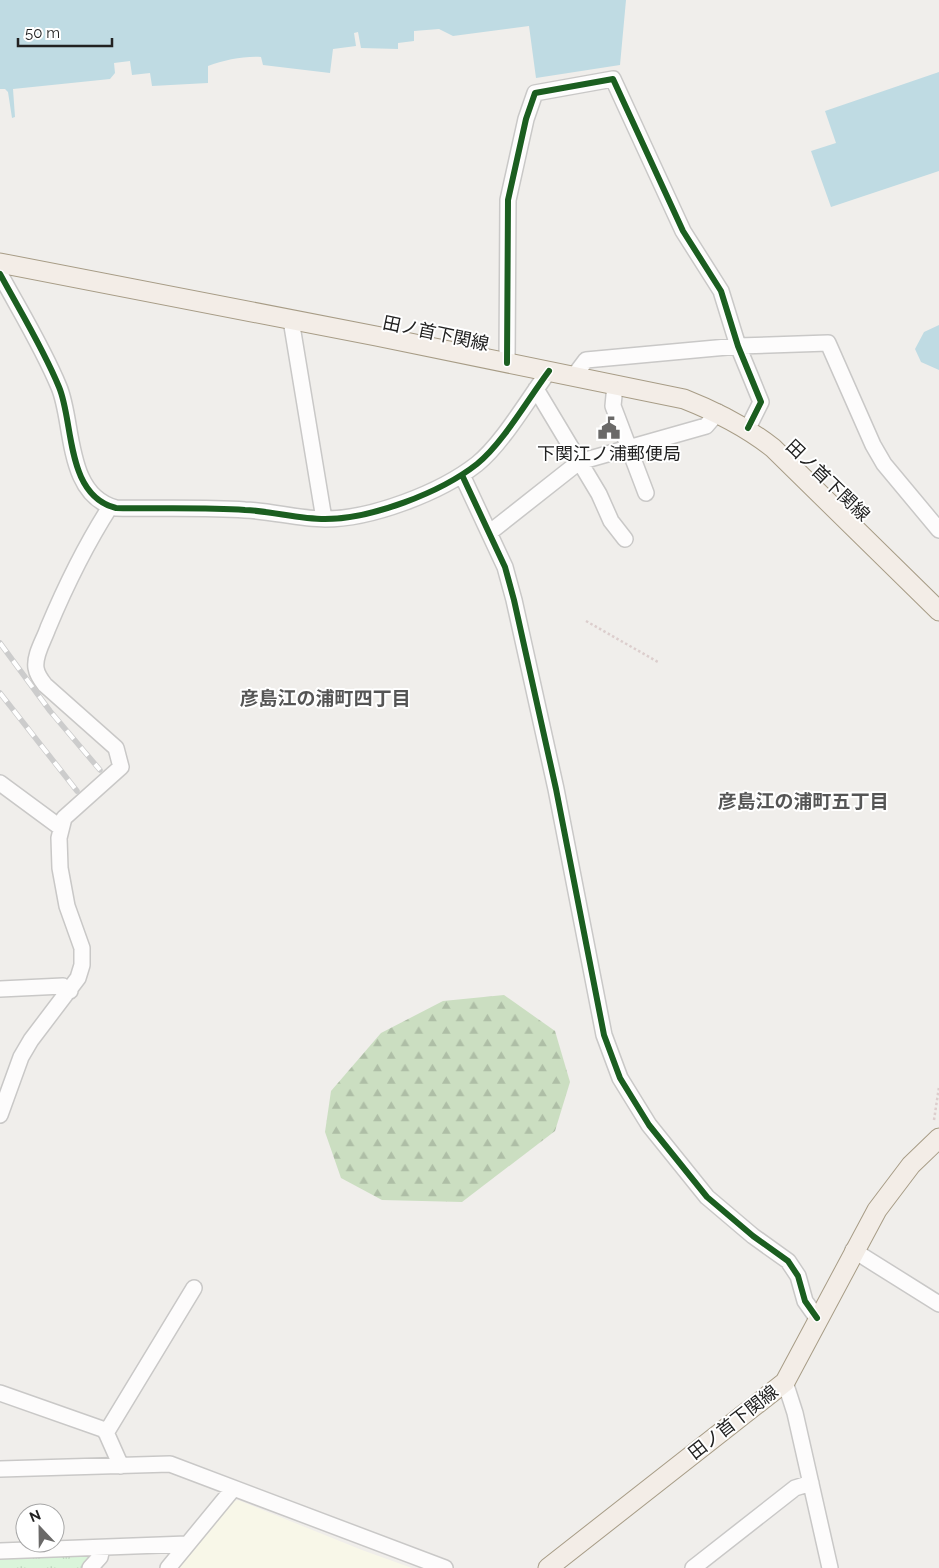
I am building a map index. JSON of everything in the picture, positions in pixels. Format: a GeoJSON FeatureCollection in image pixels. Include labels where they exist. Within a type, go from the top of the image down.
{"type":"FeatureCollection","features":[{"type":"Feature","properties":{"kind":"main road","name":"田ノ首下関線"},"geometry":{"type":"LineString","coordinates":[[0,263],[684,399],[718,412],[748,428],[793,465],[939,611]]}},
{"type":"Feature","properties":{"kind":"main road","name":"田ノ首下関線"},"geometry":{"type":"LineString","coordinates":[[548,1568],[785,1382],[853,1250],[893,1186],[939,1138]]}},
{"type":"Feature","properties":{"kind":"street"},"geometry":{"type":"LineString","coordinates":[[507,363],[508,200],[526,120],[535,93],[612,79],[683,231],[721,291],[738,346],[761,402],[748,428]]}},
{"type":"Feature","properties":{"kind":"street"},"geometry":{"type":"LineString","coordinates":[[0,274],[60,389],[67,430],[79,472],[93,494],[110,507],[246,510],[324,519],[356,517],[380,511],[462,474],[478,464],[493,447],[548,371]]}},
{"type":"Feature","properties":{"kind":"street"},"geometry":{"type":"LineString","coordinates":[[291,320],[324,519]]}},
{"type":"Feature","properties":{"kind":"street"},"geometry":{"type":"LineString","coordinates":[[574,376],[586,360],[738,346],[828,343],[873,444],[884,464],[939,530]]}},
{"type":"Feature","properties":{"kind":"street"},"geometry":{"type":"LineString","coordinates":[[615,384],[613,406],[646,493]]}},
{"type":"Feature","properties":{"kind":"street"},"geometry":{"type":"LineString","coordinates":[[536,389],[599,494],[611,521],[625,539]]}},
{"type":"Feature","properties":{"kind":"street"},"geometry":{"type":"LineString","coordinates":[[489,533],[579,462],[706,426],[718,412]]}},
{"type":"Feature","properties":{"kind":"street"},"geometry":{"type":"LineString","coordinates":[[462,474],[505,567],[514,600],[556,789],[604,1035],[620,1078],[649,1125],[707,1197],[747,1231],[788,1261],[798,1276],[805,1301],[817,1318]]}},
{"type":"Feature","properties":{"kind":"street"},"geometry":{"type":"LineString","coordinates":[[0,1115],[22,1057],[31,1040],[78,978],[82,948],[63,890],[60,858],[61,828],[64,818],[121,767],[116,748],[46,685],[39,677],[36,668],[38,653],[68,581],[86,544],[110,507]]}},
{"type":"Feature","properties":{"kind":"street"},"geometry":{"type":"LineString","coordinates":[[0,783],[61,828]]}},
{"type":"Feature","properties":{"kind":"street"},"geometry":{"type":"LineString","coordinates":[[0,989],[63,986],[70,991]]}},
{"type":"Feature","properties":{"kind":"street"},"geometry":{"type":"LineString","coordinates":[[853,1250],[939,1304]]}},
{"type":"Feature","properties":{"kind":"street"},"geometry":{"type":"LineString","coordinates":[[106,1433],[194,1288]]}},
{"type":"Feature","properties":{"kind":"street"},"geometry":{"type":"LineString","coordinates":[[785,1382],[795,1413],[830,1568]]}},
{"type":"Feature","properties":{"kind":"street"},"geometry":{"type":"LineString","coordinates":[[0,1393],[105,1430],[121,1466]]}},
{"type":"Feature","properties":{"kind":"street"},"geometry":{"type":"LineString","coordinates":[[0,1470],[170,1464],[445,1568]]}},
{"type":"Feature","properties":{"kind":"street"},"geometry":{"type":"LineString","coordinates":[[693,1568],[795,1488],[811,1483]]}},
{"type":"Feature","properties":{"kind":"street"},"geometry":{"type":"LineString","coordinates":[[168,1568],[233,1489]]}},
{"type":"Feature","properties":{"kind":"street"},"geometry":{"type":"LineString","coordinates":[[0,1552],[187,1544]]}},
{"type":"Feature","properties":{"kind":"street"},"geometry":{"type":"LineString","coordinates":[[90,1568],[100,1557],[102,1548]]}},
{"type":"Feature","properties":{"kind":"path"},"geometry":{"type":"LineString","coordinates":[[586,621],[658,662]]}},
{"type":"Feature","properties":{"kind":"path"},"geometry":{"type":"LineString","coordinates":[[934,1120],[939,1087]]}},
{"type":"Feature","properties":{"kind":"shaded area"},"geometry":{"type":"Polygon","coordinates":[[[238,1500],[412,1568],[175,1568],[230,1502],[238,1500]]]}},
{"type":"Feature","properties":{"kind":"green space"},"geometry":{"type":"Polygon","coordinates":[[[504,995],[555,1031],[570,1082],[555,1131],[462,1202],[382,1200],[341,1178],[325,1132],[331,1091],[381,1033],[443,1001],[504,995]]]}},
{"type":"Feature","properties":{"kind":"green space"},"geometry":{"type":"Polygon","coordinates":[[[90,1554],[94,1558],[85,1568],[0,1568],[0,1558],[90,1554]]]}},
{"type":"Feature","properties":{"kind":"water"},"geometry":{"type":"Polygon","coordinates":[[[0,0],[626,0],[620,65],[536,78],[529,26],[453,36],[439,29],[414,31],[414,41],[398,43],[398,49],[361,48],[358,32],[354,33],[356,46],[333,49],[330,73],[263,65],[261,57],[248,57],[227,60],[208,66],[208,83],[152,86],[150,73],[132,75],[130,61],[114,63],[115,73],[110,79],[13,89],[15,117],[12,118],[8,92],[5,89],[0,89],[0,0]]]}},
{"type":"Feature","properties":{"kind":"water"},"geometry":{"type":"Polygon","coordinates":[[[939,72],[939,171],[831,207],[811,151],[836,143],[825,111],[939,72]]]}},
{"type":"Feature","properties":{"kind":"water"},"geometry":{"type":"Polygon","coordinates":[[[939,325],[939,370],[921,362],[915,349],[924,332],[939,325]]]}},
{"type":"Feature","properties":{"kind":"railway"},"geometry":{"type":"LineString","coordinates":[[0,643],[50,711],[100,770]]}},
{"type":"Feature","properties":{"kind":"railway"},"geometry":{"type":"LineString","coordinates":[[0,693],[77,791]]}},
{"type":"Feature","properties":{"kind":"cycle path"},"geometry":{"type":"LineString","coordinates":[[507,363],[508,200],[526,119],[535,93],[613,79],[683,231],[721,291],[738,346],[761,402],[748,428]]}},
{"type":"Feature","properties":{"kind":"cycle path"},"geometry":{"type":"LineString","coordinates":[[0,274],[53,372],[64,402],[74,456],[80,473],[88,489],[100,501],[116,508],[229,509],[325,519],[343,518],[384,509],[444,485],[477,464],[506,433],[549,371]]}},
{"type":"Feature","properties":{"kind":"cycle path"},"geometry":{"type":"LineString","coordinates":[[462,475],[505,567],[514,600],[556,789],[604,1035],[620,1078],[649,1125],[707,1197],[753,1236],[788,1261],[798,1276],[805,1301],[817,1318]]}},
{"type":"Feature","properties":{"kind":"place","name":"下関江ノ浦郵便局"},"geometry":{"type":"Point","coordinates":[609,428]}},
{"type":"Feature","properties":{"kind":"district","name":"彦島江の浦町四丁目"},"geometry":{"type":"Point","coordinates":[325,698]}},
{"type":"Feature","properties":{"kind":"district","name":"彦島江の浦町五丁目"},"geometry":{"type":"Point","coordinates":[803,801]}}]}
